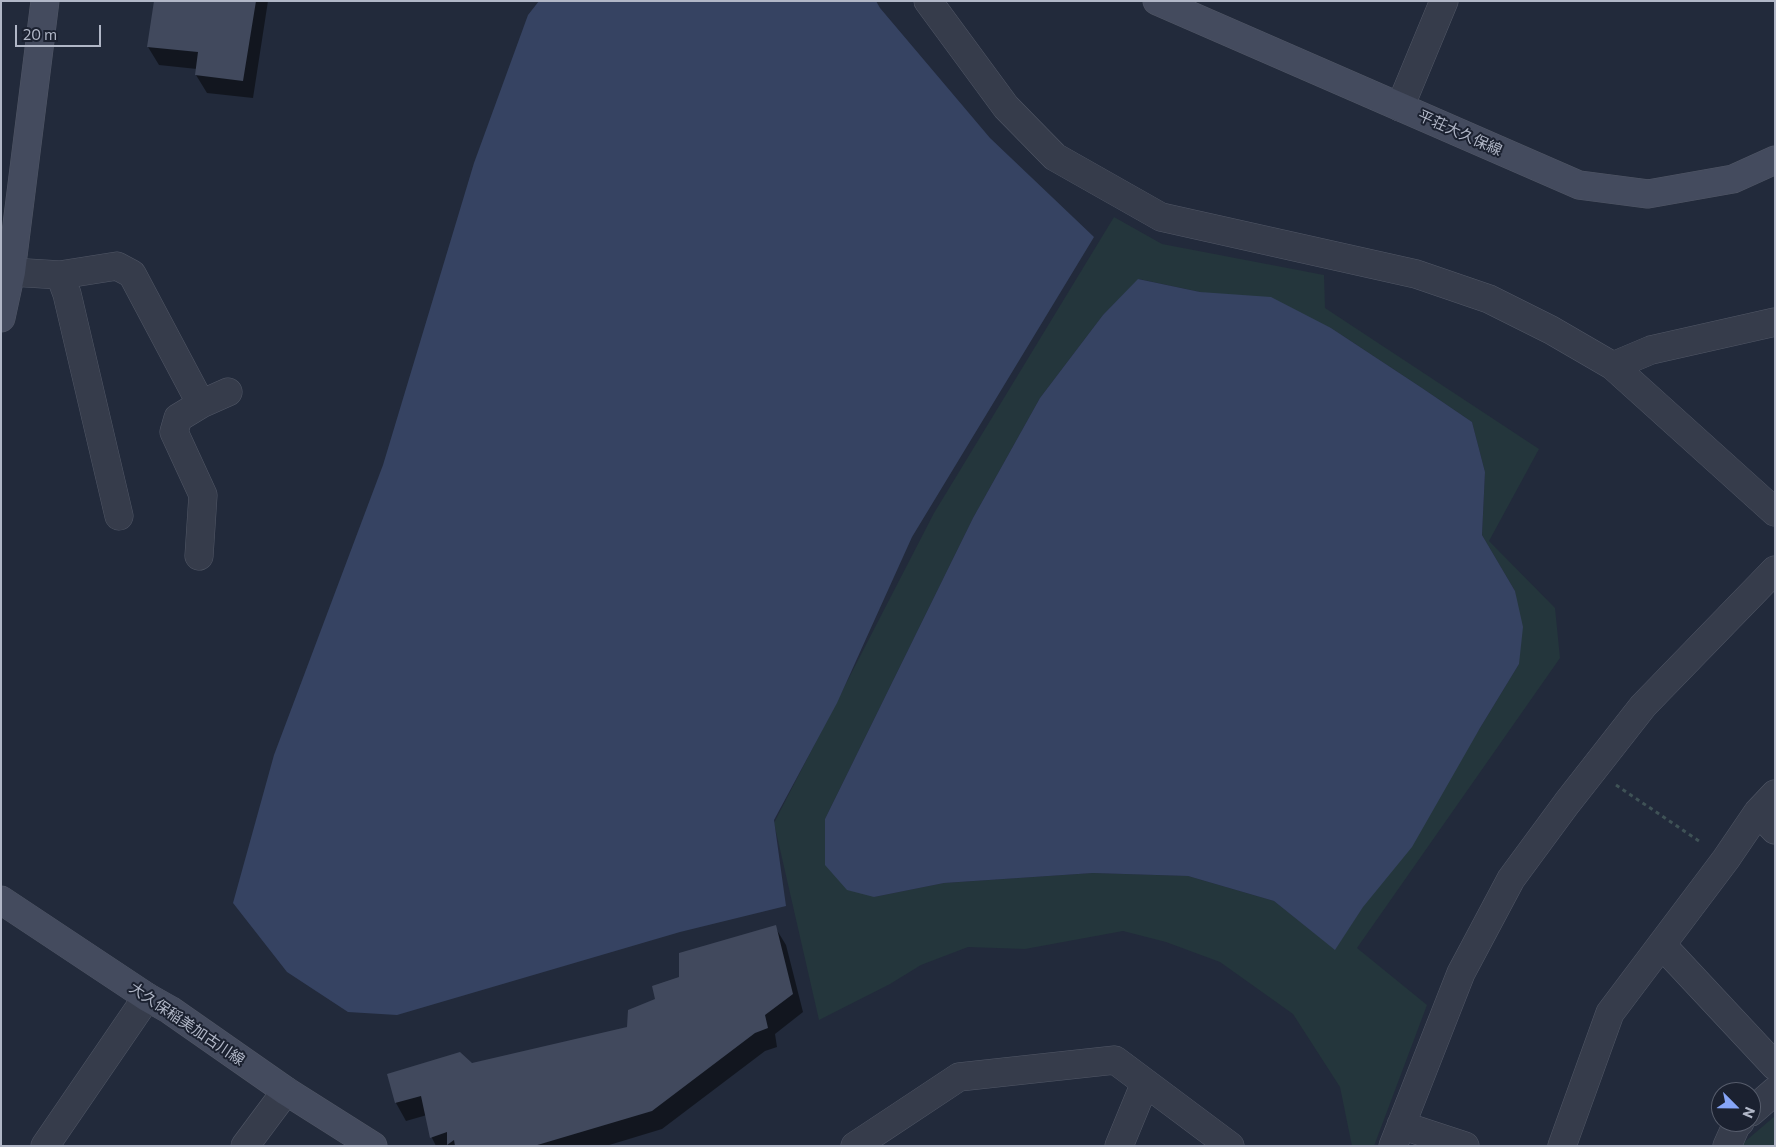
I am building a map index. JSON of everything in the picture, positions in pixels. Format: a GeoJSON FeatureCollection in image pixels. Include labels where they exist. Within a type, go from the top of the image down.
{"type":"FeatureCollection","features":[{"type":"Feature","properties":{"kind":"main road"},"geometry":{"type":"LineString","coordinates":[[1,318],[11,272],[45,1]]}},
{"type":"Feature","properties":{"kind":"main road","name":"平荘大久保線"},"geometry":{"type":"LineString","coordinates":[[1157,1],[1579,185],[1648,194],[1733,179],[1775,160]]}},
{"type":"Feature","properties":{"kind":"main road","name":"大久保稲美加古川線"},"geometry":{"type":"LineString","coordinates":[[1,900],[147,997],[170,1010],[286,1091],[373,1146]]}},
{"type":"Feature","properties":{"kind":"street"},"geometry":{"type":"LineString","coordinates":[[928,1],[1006,107],[1055,157],[1161,217],[1416,274],[1489,299],[1552,330],[1613,366],[1773,507]]}},
{"type":"Feature","properties":{"kind":"street"},"geometry":{"type":"LineString","coordinates":[[1400,107],[1444,1]]}},
{"type":"Feature","properties":{"kind":"street"},"geometry":{"type":"LineString","coordinates":[[11,272],[60,275],[117,266],[132,274],[201,404]]}},
{"type":"Feature","properties":{"kind":"street"},"geometry":{"type":"LineString","coordinates":[[60,275],[67,294],[119,516]]}},
{"type":"Feature","properties":{"kind":"street"},"geometry":{"type":"LineString","coordinates":[[1613,366],[1651,350],[1775,322]]}},
{"type":"Feature","properties":{"kind":"street"},"geometry":{"type":"LineString","coordinates":[[199,556],[203,495],[174,432],[178,418],[201,404],[228,392]]}},
{"type":"Feature","properties":{"kind":"street"},"geometry":{"type":"LineString","coordinates":[[1464,1146],[1397,1135],[1461,974],[1511,879],[1643,706],[1775,570]]}},
{"type":"Feature","properties":{"kind":"street"},"geometry":{"type":"LineString","coordinates":[[1562,1146],[1610,1013],[1726,859],[1769,812]]}},
{"type":"Feature","properties":{"kind":"street"},"geometry":{"type":"LineString","coordinates":[[1662,945],[1775,1066]]}},
{"type":"Feature","properties":{"kind":"street"},"geometry":{"type":"LineString","coordinates":[[45,1146],[147,997]]}},
{"type":"Feature","properties":{"kind":"street"},"geometry":{"type":"LineString","coordinates":[[855,1146],[959,1077],[1115,1060],[1230,1146]]}},
{"type":"Feature","properties":{"kind":"street"},"geometry":{"type":"LineString","coordinates":[[1119,1146],[1145,1083]]}},
{"type":"Feature","properties":{"kind":"street"},"geometry":{"type":"LineString","coordinates":[[245,1146],[286,1091]]}},
{"type":"Feature","properties":{"kind":"street"},"geometry":{"type":"LineString","coordinates":[[1761,1103],[1775,1091]]}},
{"type":"Feature","properties":{"kind":"street"},"geometry":{"type":"LineString","coordinates":[[1727,1146],[1733,1132]]}},
{"type":"Feature","properties":{"kind":"path"},"geometry":{"type":"LineString","coordinates":[[1593,770],[1726,859]]}},
{"type":"Feature","properties":{"kind":"shaded area"},"geometry":{"type":"Polygon","coordinates":[[[1114,217],[1162,244],[1324,275],[1325,308],[1539,449],[1489,541],[1555,608],[1560,658],[1357,948],[1427,1005],[1374,1146],[1352,1146],[1340,1087],[1293,1014],[1220,962],[1166,942],[1123,931],[1025,949],[968,947],[921,965],[890,984],[819,1020],[774,823],[934,513],[1114,217]],[[1139,279],[1103,315],[1040,398],[973,518],[825,819],[874,897],[944,883],[1093,873],[1188,876],[1274,901],[1335,949],[1480,728],[1519,664],[1515,591],[1482,535],[1485,472],[1472,422],[1331,328],[1200,292],[1139,279]]]}},
{"type":"Feature","properties":{"kind":"shaded area"},"geometry":{"type":"Polygon","coordinates":[[[1775,1116],[1775,1146],[1742,1146],[1756,1132],[1761,1132],[1761,1128],[1775,1116]]]}},
{"type":"Feature","properties":{"kind":"water"},"geometry":{"type":"Polygon","coordinates":[[[539,1],[876,1],[990,138],[1094,237],[912,537],[837,703],[774,820],[786,906],[680,932],[397,1015],[348,1012],[287,972],[233,903],[274,755],[383,465],[474,163],[528,15],[539,1]]]}},
{"type":"Feature","properties":{"kind":"water"},"geometry":{"type":"Polygon","coordinates":[[[1138,279],[1200,292],[1271,297],[1331,328],[1472,422],[1485,472],[1482,535],[1515,591],[1523,627],[1519,664],[1412,847],[1363,907],[1335,950],[1274,901],[1188,876],[1093,873],[944,883],[874,897],[847,890],[825,865],[825,819],[973,518],[1040,398],[1103,315],[1138,279]]]}},
{"type":"Feature","properties":{"kind":"building"},"geometry":{"type":"Polygon","coordinates":[[[154,1],[256,1],[243,81],[195,75],[198,52],[147,47],[154,1]]]}},
{"type":"Feature","properties":{"kind":"building"},"geometry":{"type":"Polygon","coordinates":[[[776,925],[793,994],[765,1015],[768,1028],[755,1033],[652,1111],[534,1146],[455,1146],[454,1140],[447,1145],[447,1132],[430,1138],[421,1096],[395,1103],[387,1074],[460,1052],[472,1063],[627,1027],[628,1010],[655,999],[652,986],[679,977],[679,953],[776,925]]]}}]}
